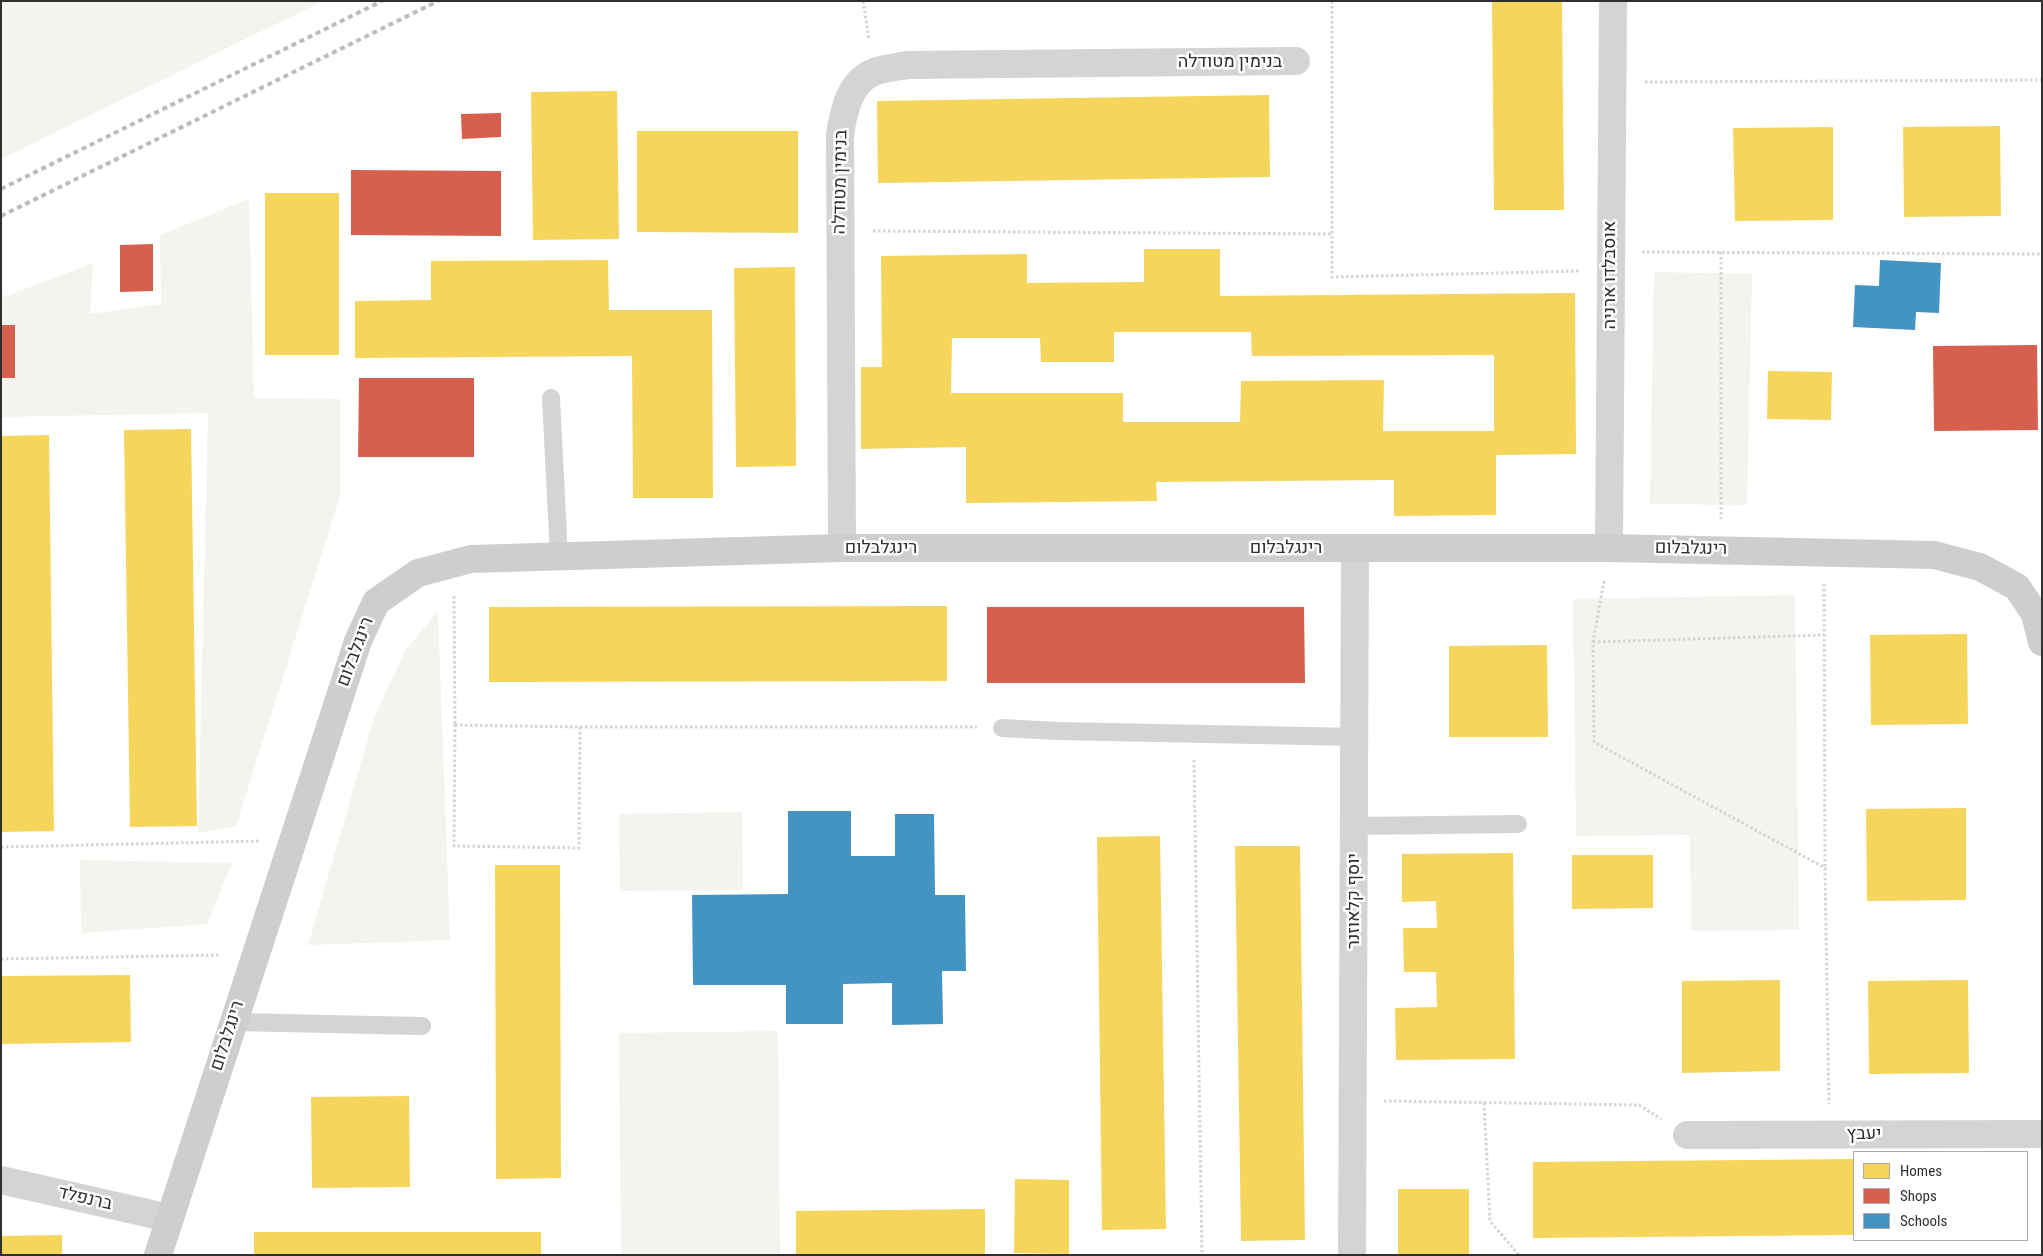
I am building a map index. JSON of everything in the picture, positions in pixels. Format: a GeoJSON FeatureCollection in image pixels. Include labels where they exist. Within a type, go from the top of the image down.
{"type":"FeatureCollection","features":[{"type":"Feature","properties":{"kind":"street","name":"אוסבלדו ארניה"},"geometry":{"type":"LineString","coordinates":[[1609,548],[1613,1]]}},
{"type":"Feature","properties":{"kind":"street","name":"בנימין מטודלה"},"geometry":{"type":"LineString","coordinates":[[842,548],[840,134],[845,104],[857,85],[873,72],[908,65],[1296,61]]}},
{"type":"Feature","properties":{"kind":"street","name":"רינגלבלום"},"geometry":{"type":"LineString","coordinates":[[158,1255],[358,640],[376,602],[418,573],[471,559],[842,548],[1609,548],[1934,555],[1980,567],[2017,587],[2035,614],[2042,642]]}},
{"type":"Feature","properties":{"kind":"street","name":"יוסף קלאוזנר"},"geometry":{"type":"LineString","coordinates":[[1352,1255],[1355,548]]}},
{"type":"Feature","properties":{"kind":"street","name":"יעבץ"},"geometry":{"type":"LineString","coordinates":[[1687,1135],[2042,1134]]}},
{"type":"Feature","properties":{"kind":"street","name":"ברנפלד"},"geometry":{"type":"LineString","coordinates":[[1,1180],[169,1218]]}},
{"type":"Feature","properties":{"kind":"lane"},"geometry":{"type":"LineString","coordinates":[[551,398],[559,556]]}},
{"type":"Feature","properties":{"kind":"lane"},"geometry":{"type":"LineString","coordinates":[[1002,728],[1355,737]]}},
{"type":"Feature","properties":{"kind":"lane"},"geometry":{"type":"LineString","coordinates":[[1354,826],[1518,824]]}},
{"type":"Feature","properties":{"kind":"lane"},"geometry":{"type":"LineString","coordinates":[[233,1022],[422,1026]]}},
{"type":"Feature","properties":{"kind":"path"},"geometry":{"type":"LineString","coordinates":[[863,1],[867,19]]}},
{"type":"Feature","properties":{"kind":"path"},"geometry":{"type":"LineString","coordinates":[[1332,1],[1332,277],[1610,261],[1721,252],[2042,254]]}},
{"type":"Feature","properties":{"kind":"path"},"geometry":{"type":"LineString","coordinates":[[1611,82],[2042,80]]}},
{"type":"Feature","properties":{"kind":"path"},"geometry":{"type":"LineString","coordinates":[[840,230],[1333,234]]}},
{"type":"Feature","properties":{"kind":"path"},"geometry":{"type":"LineString","coordinates":[[1721,252],[1721,550]]}},
{"type":"Feature","properties":{"kind":"path"},"geometry":{"type":"LineString","coordinates":[[1609,548],[1594,642],[1594,742],[1825,868]]}},
{"type":"Feature","properties":{"kind":"path"},"geometry":{"type":"LineString","coordinates":[[1823,552],[1829,1134]]}},
{"type":"Feature","properties":{"kind":"path"},"geometry":{"type":"LineString","coordinates":[[454,564],[454,846],[579,848],[580,727]]}},
{"type":"Feature","properties":{"kind":"path"},"geometry":{"type":"LineString","coordinates":[[1594,642],[1824,635]]}},
{"type":"Feature","properties":{"kind":"path"},"geometry":{"type":"LineString","coordinates":[[455,725],[1002,728]]}},
{"type":"Feature","properties":{"kind":"path"},"geometry":{"type":"LineString","coordinates":[[1194,733],[1202,1255]]}},
{"type":"Feature","properties":{"kind":"path"},"geometry":{"type":"LineString","coordinates":[[1,847],[292,840]]}},
{"type":"Feature","properties":{"kind":"path"},"geometry":{"type":"LineString","coordinates":[[1,959],[254,955]]}},
{"type":"Feature","properties":{"kind":"path"},"geometry":{"type":"LineString","coordinates":[[1353,1100],[1639,1105],[1687,1135]]}},
{"type":"Feature","properties":{"kind":"path"},"geometry":{"type":"LineString","coordinates":[[1484,1103],[1490,1221],[1519,1255]]}},
{"type":"Feature","properties":{"kind":"shaded area"},"geometry":{"type":"Polygon","coordinates":[[[1,1],[323,1],[1,159],[1,1]]]}},
{"type":"Feature","properties":{"kind":"shaded area"},"geometry":{"type":"Polygon","coordinates":[[[249,199],[254,398],[340,399],[340,496],[236,826],[198,833],[208,413],[1,417],[1,298],[93,263],[90,314],[161,304],[160,235],[249,199]]]}},
{"type":"Feature","properties":{"kind":"shaded area"},"geometry":{"type":"Polygon","coordinates":[[[1654,272],[1752,274],[1747,505],[1650,504],[1654,272]]]}},
{"type":"Feature","properties":{"kind":"shaded area"},"geometry":{"type":"Polygon","coordinates":[[[1795,595],[1799,930],[1691,931],[1690,835],[1576,836],[1573,599],[1795,595]]]}},
{"type":"Feature","properties":{"kind":"shaded area"},"geometry":{"type":"Polygon","coordinates":[[[438,611],[450,940],[308,945],[374,718],[405,651],[438,611]]]}},
{"type":"Feature","properties":{"kind":"shaded area"},"geometry":{"type":"Polygon","coordinates":[[[742,812],[743,890],[620,891],[619,814],[742,812]]]}},
{"type":"Feature","properties":{"kind":"shaded area"},"geometry":{"type":"Polygon","coordinates":[[[80,860],[232,863],[207,924],[81,933],[80,860]]]}},
{"type":"Feature","properties":{"kind":"shaded area"},"geometry":{"type":"Polygon","coordinates":[[[778,1031],[780,1255],[621,1255],[619,1033],[778,1031]]]}},
{"type":"Feature","properties":{"kind":"building: Homes"},"geometry":{"type":"Polygon","coordinates":[[[1492,1],[1562,1],[1564,210],[1494,210],[1492,1]]]}},
{"type":"Feature","properties":{"kind":"building: Homes"},"geometry":{"type":"Polygon","coordinates":[[[617,91],[619,239],[533,240],[531,92],[617,91]]]}},
{"type":"Feature","properties":{"kind":"building: Homes"},"geometry":{"type":"Polygon","coordinates":[[[1269,95],[1270,177],[878,183],[877,101],[1269,95]]]}},
{"type":"Feature","properties":{"kind":"building: Homes"},"geometry":{"type":"Polygon","coordinates":[[[2000,126],[2001,216],[1904,217],[1903,127],[2000,126]]]}},
{"type":"Feature","properties":{"kind":"building: Homes"},"geometry":{"type":"Polygon","coordinates":[[[1833,127],[1833,220],[1735,221],[1733,128],[1833,127]]]}},
{"type":"Feature","properties":{"kind":"building: Homes"},"geometry":{"type":"Polygon","coordinates":[[[637,131],[798,131],[798,233],[637,232],[637,131]]]}},
{"type":"Feature","properties":{"kind":"building: Homes"},"geometry":{"type":"Polygon","coordinates":[[[265,193],[339,193],[339,355],[265,355],[265,193]]]}},
{"type":"Feature","properties":{"kind":"building: Homes"},"geometry":{"type":"Polygon","coordinates":[[[1144,249],[1220,249],[1220,296],[1575,293],[1576,454],[1496,455],[1496,515],[1394,516],[1394,480],[1156,482],[1157,501],[966,503],[966,447],[861,449],[861,367],[882,367],[881,256],[1027,254],[1027,283],[1144,282],[1144,249]],[[1114,332],[1114,362],[1041,362],[1040,338],[952,338],[951,393],[1123,393],[1123,422],[1240,422],[1241,381],[1384,380],[1383,431],[1494,431],[1494,355],[1252,356],[1251,332],[1114,332]]]}},
{"type":"Feature","properties":{"kind":"building: Homes"},"geometry":{"type":"Polygon","coordinates":[[[608,260],[609,310],[712,310],[713,498],[633,498],[632,356],[355,358],[355,301],[431,300],[431,261],[608,260]]]}},
{"type":"Feature","properties":{"kind":"building: Homes"},"geometry":{"type":"Polygon","coordinates":[[[795,267],[796,466],[736,467],[734,268],[795,267]]]}},
{"type":"Feature","properties":{"kind":"building: Homes"},"geometry":{"type":"Polygon","coordinates":[[[1768,371],[1832,372],[1831,420],[1767,419],[1768,371]]]}},
{"type":"Feature","properties":{"kind":"building: Homes"},"geometry":{"type":"Polygon","coordinates":[[[191,429],[197,826],[130,827],[124,430],[191,429]]]}},
{"type":"Feature","properties":{"kind":"building: Homes"},"geometry":{"type":"Polygon","coordinates":[[[49,435],[54,831],[1,832],[1,436],[49,435]]]}},
{"type":"Feature","properties":{"kind":"building: Homes"},"geometry":{"type":"Polygon","coordinates":[[[947,606],[947,681],[489,682],[489,607],[947,606]]]}},
{"type":"Feature","properties":{"kind":"building: Homes"},"geometry":{"type":"Polygon","coordinates":[[[1967,634],[1968,724],[1871,725],[1870,635],[1967,634]]]}},
{"type":"Feature","properties":{"kind":"building: Homes"},"geometry":{"type":"Polygon","coordinates":[[[1547,645],[1548,737],[1449,737],[1449,646],[1547,645]]]}},
{"type":"Feature","properties":{"kind":"building: Homes"},"geometry":{"type":"Polygon","coordinates":[[[1966,808],[1966,900],[1867,901],[1866,809],[1966,808]]]}},
{"type":"Feature","properties":{"kind":"building: Homes"},"geometry":{"type":"Polygon","coordinates":[[[1160,836],[1166,1229],[1102,1230],[1097,837],[1160,836]]]}},
{"type":"Feature","properties":{"kind":"building: Homes"},"geometry":{"type":"Polygon","coordinates":[[[1235,846],[1300,846],[1305,1240],[1241,1241],[1235,846]]]}},
{"type":"Feature","properties":{"kind":"building: Homes"},"geometry":{"type":"Polygon","coordinates":[[[1513,853],[1515,1059],[1396,1060],[1395,1008],[1437,1007],[1436,972],[1404,972],[1403,928],[1437,928],[1436,901],[1402,902],[1402,854],[1513,853]]]}},
{"type":"Feature","properties":{"kind":"building: Homes"},"geometry":{"type":"Polygon","coordinates":[[[1572,855],[1653,855],[1653,908],[1572,909],[1572,855]]]}},
{"type":"Feature","properties":{"kind":"building: Homes"},"geometry":{"type":"Polygon","coordinates":[[[495,865],[560,865],[561,1178],[496,1179],[495,865]]]}},
{"type":"Feature","properties":{"kind":"building: Homes"},"geometry":{"type":"Polygon","coordinates":[[[130,975],[131,1042],[1,1044],[1,976],[130,975]]]}},
{"type":"Feature","properties":{"kind":"building: Homes"},"geometry":{"type":"Polygon","coordinates":[[[1780,980],[1780,1071],[1682,1073],[1682,981],[1780,980]]]}},
{"type":"Feature","properties":{"kind":"building: Homes"},"geometry":{"type":"Polygon","coordinates":[[[1968,980],[1969,1073],[1869,1074],[1868,981],[1968,980]]]}},
{"type":"Feature","properties":{"kind":"building: Homes"},"geometry":{"type":"Polygon","coordinates":[[[409,1096],[410,1187],[312,1188],[311,1097],[409,1096]]]}},
{"type":"Feature","properties":{"kind":"building: Homes"},"geometry":{"type":"Polygon","coordinates":[[[1853,1159],[1853,1235],[1533,1238],[1533,1162],[1853,1159]]]}},
{"type":"Feature","properties":{"kind":"building: Homes"},"geometry":{"type":"Polygon","coordinates":[[[1015,1179],[1069,1180],[1069,1254],[1014,1253],[1015,1179]]]}},
{"type":"Feature","properties":{"kind":"building: Homes"},"geometry":{"type":"Polygon","coordinates":[[[1398,1189],[1469,1189],[1469,1255],[1398,1255],[1398,1189]]]}},
{"type":"Feature","properties":{"kind":"building: Homes"},"geometry":{"type":"Polygon","coordinates":[[[985,1209],[985,1255],[796,1255],[796,1211],[985,1209]]]}},
{"type":"Feature","properties":{"kind":"building: Homes"},"geometry":{"type":"Polygon","coordinates":[[[254,1232],[541,1232],[541,1255],[254,1255],[254,1232]]]}},
{"type":"Feature","properties":{"kind":"building: Homes"},"geometry":{"type":"Polygon","coordinates":[[[62,1235],[62,1255],[1,1255],[1,1236],[62,1235]]]}},
{"type":"Feature","properties":{"kind":"building: Shops"},"geometry":{"type":"Polygon","coordinates":[[[501,113],[501,137],[462,139],[461,114],[501,113]]]}},
{"type":"Feature","properties":{"kind":"building: Shops"},"geometry":{"type":"Polygon","coordinates":[[[351,170],[501,171],[501,236],[351,235],[351,170]]]}},
{"type":"Feature","properties":{"kind":"building: Shops"},"geometry":{"type":"Polygon","coordinates":[[[153,244],[153,291],[120,292],[120,245],[153,244]]]}},
{"type":"Feature","properties":{"kind":"building: Shops"},"geometry":{"type":"Polygon","coordinates":[[[1,325],[15,325],[15,378],[1,378],[1,325]]]}},
{"type":"Feature","properties":{"kind":"building: Shops"},"geometry":{"type":"Polygon","coordinates":[[[2037,345],[2038,430],[1934,431],[1933,346],[2037,345]]]}},
{"type":"Feature","properties":{"kind":"building: Shops"},"geometry":{"type":"Polygon","coordinates":[[[359,378],[474,378],[474,457],[358,457],[359,378]]]}},
{"type":"Feature","properties":{"kind":"building: Shops"},"geometry":{"type":"Polygon","coordinates":[[[987,607],[1304,607],[1305,683],[987,683],[987,607]]]}},
{"type":"Feature","properties":{"kind":"building: Schools"},"geometry":{"type":"Polygon","coordinates":[[[1880,260],[1941,263],[1939,313],[1916,312],[1915,330],[1853,327],[1855,285],[1879,286],[1880,260]]]}},
{"type":"Feature","properties":{"kind":"building: Schools"},"geometry":{"type":"Polygon","coordinates":[[[788,811],[851,811],[851,856],[895,856],[895,814],[934,814],[935,895],[965,895],[966,971],[942,971],[943,1024],[892,1025],[892,983],[843,984],[843,1024],[786,1024],[786,985],[693,985],[692,895],[788,894],[788,811]]]}},
{"type":"Feature","properties":{"kind":"railway"},"geometry":{"type":"LineString","coordinates":[[1,189],[382,1]]}},
{"type":"Feature","properties":{"kind":"railway"},"geometry":{"type":"LineString","coordinates":[[1,216],[438,1]]}}]}
